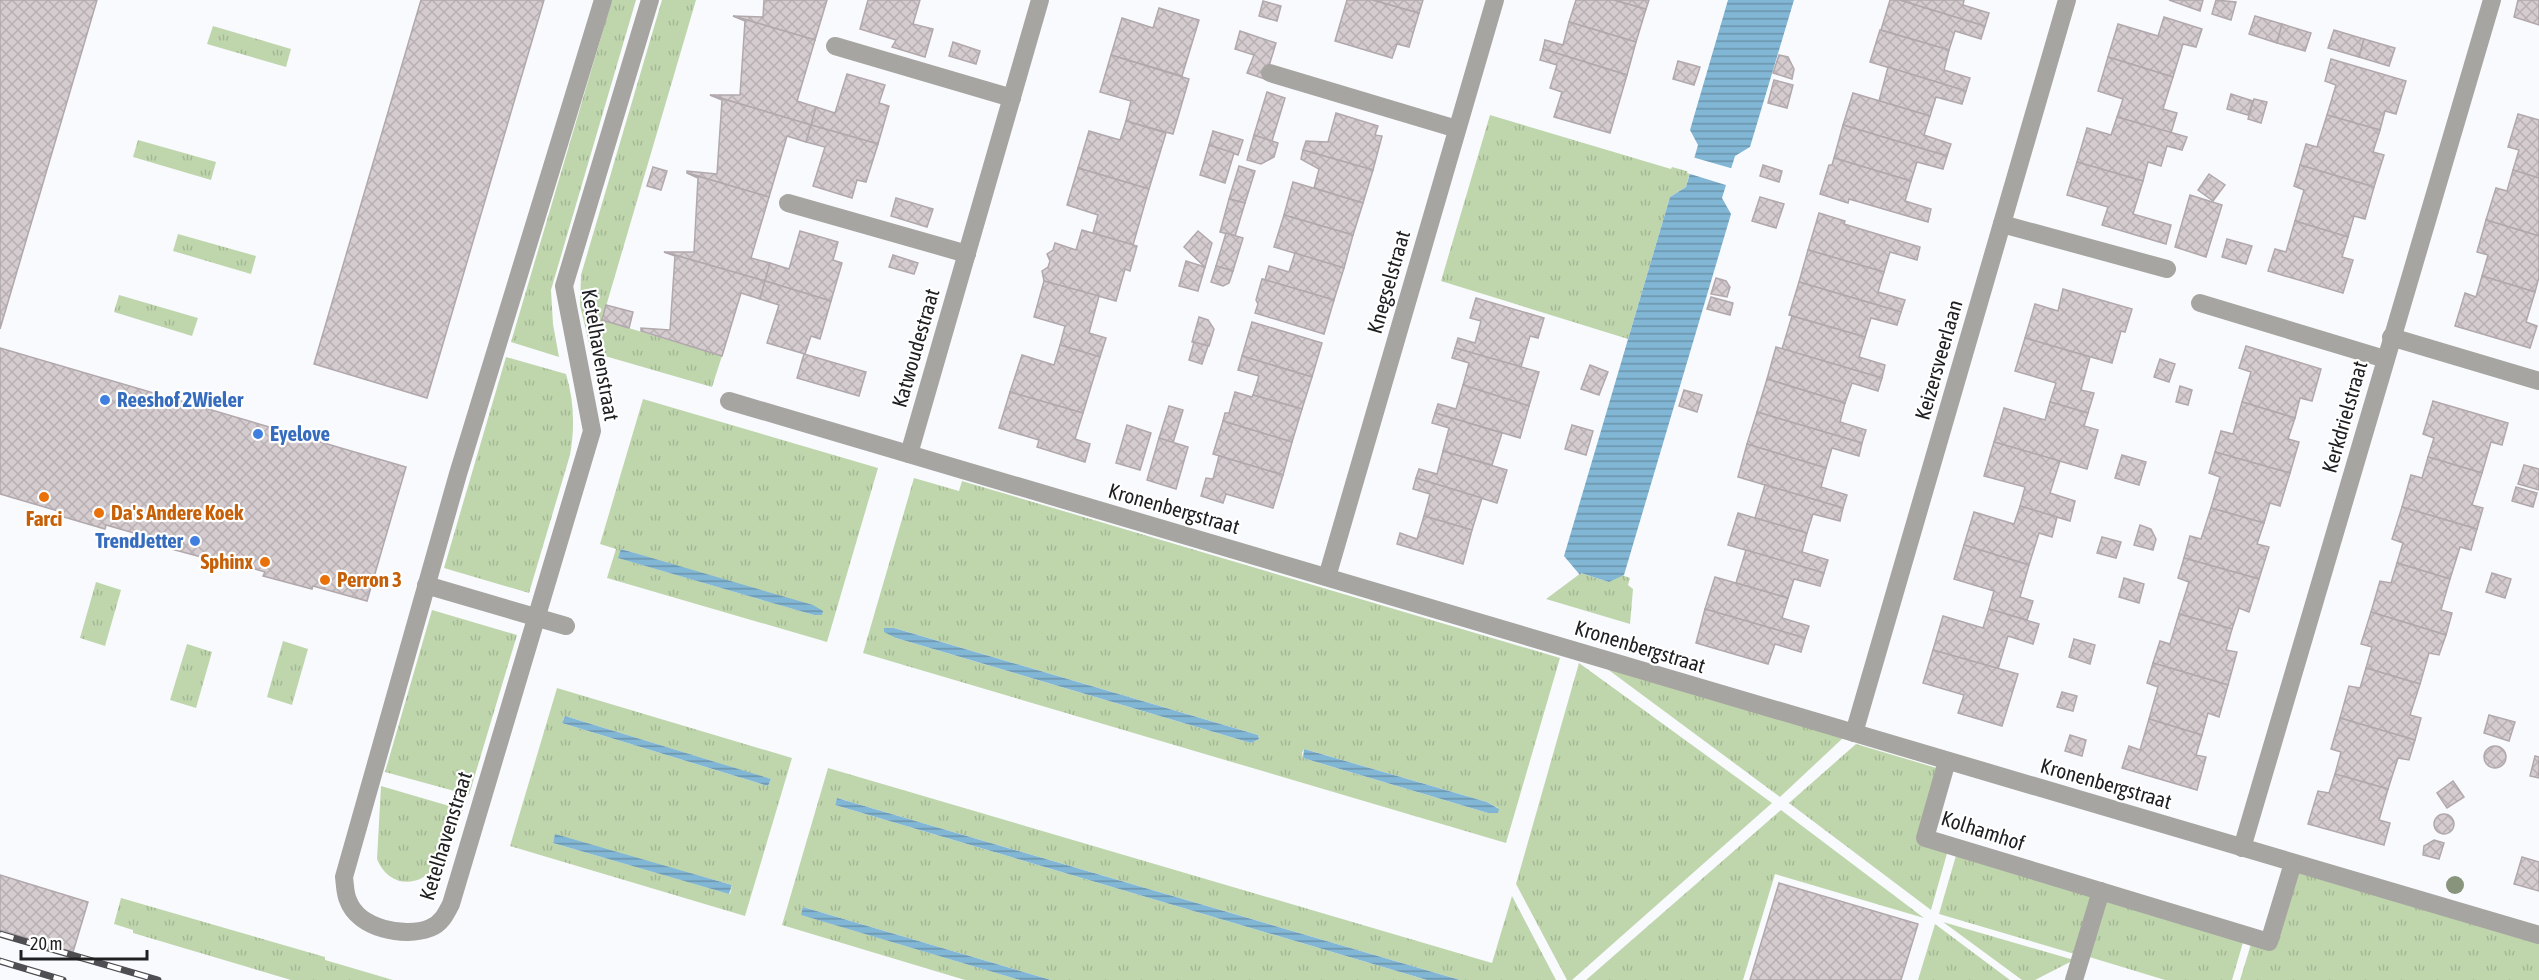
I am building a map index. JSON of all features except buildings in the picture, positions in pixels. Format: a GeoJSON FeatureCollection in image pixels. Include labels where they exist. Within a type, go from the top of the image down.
{"type":"FeatureCollection","features":[{"type":"Feature","properties":{"kind":"street","name":"Ketelhavenstraat"},"geometry":{"type":"LineString","coordinates":[[603,0],[426,585],[344,877],[348,902],[362,919],[385,929],[408,934],[432,928],[444,918],[451,904],[592,431],[564,286],[650,0]]}},
{"type":"Feature","properties":{"kind":"street","name":"Katwoudestraat"},"geometry":{"type":"LineString","coordinates":[[909,454],[1040,0]]}},
{"type":"Feature","properties":{"kind":"street","name":"Knegselstraat"},"geometry":{"type":"LineString","coordinates":[[1327,577],[1495,0]]}},
{"type":"Feature","properties":{"kind":"street","name":"Keizersveerlaan"},"geometry":{"type":"LineString","coordinates":[[1854,733],[2067,0]]}},
{"type":"Feature","properties":{"kind":"street","name":"Kerkdrielstraat"},"geometry":{"type":"LineString","coordinates":[[2242,848],[2492,0]]}},
{"type":"Feature","properties":{"kind":"street"},"geometry":{"type":"LineString","coordinates":[[835,46],[1012,98]]}},
{"type":"Feature","properties":{"kind":"street"},"geometry":{"type":"LineString","coordinates":[[1270,73],[1457,129]]}},
{"type":"Feature","properties":{"kind":"street"},"geometry":{"type":"LineString","coordinates":[[788,203],[967,254]]}},
{"type":"Feature","properties":{"kind":"street"},"geometry":{"type":"LineString","coordinates":[[2002,224],[2167,269]]}},
{"type":"Feature","properties":{"kind":"street"},"geometry":{"type":"LineString","coordinates":[[2200,303],[2385,358]]}},
{"type":"Feature","properties":{"kind":"street"},"geometry":{"type":"LineString","coordinates":[[2391,337],[2539,381]]}},
{"type":"Feature","properties":{"kind":"street","name":"Kronenbergstraat"},"geometry":{"type":"LineString","coordinates":[[729,401],[2539,935]]}},
{"type":"Feature","properties":{"kind":"street"},"geometry":{"type":"LineString","coordinates":[[426,585],[567,627]]}},
{"type":"Feature","properties":{"kind":"street","name":"Kolhamhof"},"geometry":{"type":"LineString","coordinates":[[1947,760],[1925,838],[2269,942],[2293,863]]}},
{"type":"Feature","properties":{"kind":"street"},"geometry":{"type":"LineString","coordinates":[[2074,980],[2101,891]]}},
{"type":"Feature","properties":{"kind":"green space"},"geometry":{"type":"Polygon","coordinates":[[[612,0],[636,0],[551,290],[553,324],[559,357],[511,342],[612,0]]]}},
{"type":"Feature","properties":{"kind":"green space"},"geometry":{"type":"Polygon","coordinates":[[[662,0],[696,0],[602,320],[722,356],[712,387],[591,352],[580,305],[581,275],[662,0]]]}},
{"type":"Feature","properties":{"kind":"green space"},"geometry":{"type":"Polygon","coordinates":[[[213,26],[291,49],[286,67],[207,44],[213,26]]]}},
{"type":"Feature","properties":{"kind":"green space"},"geometry":{"type":"Polygon","coordinates":[[[1490,115],[1671,169],[1672,167],[1690,172],[1686,187],[1670,197],[1628,339],[1441,281],[1490,115]]]}},
{"type":"Feature","properties":{"kind":"green space"},"geometry":{"type":"Polygon","coordinates":[[[138,140],[216,162],[211,180],[133,157],[138,140]]]}},
{"type":"Feature","properties":{"kind":"green space"},"geometry":{"type":"Polygon","coordinates":[[[178,234],[256,256],[251,274],[173,251],[178,234]]]}},
{"type":"Feature","properties":{"kind":"green space"},"geometry":{"type":"Polygon","coordinates":[[[119,295],[198,318],[192,336],[114,312],[119,295]]]}},
{"type":"Feature","properties":{"kind":"green space"},"geometry":{"type":"Polygon","coordinates":[[[506,357],[566,374],[572,404],[573,435],[570,455],[529,593],[444,568],[506,357]]]}},
{"type":"Feature","properties":{"kind":"green space"},"geometry":{"type":"Polygon","coordinates":[[[643,399],[878,468],[827,642],[607,578],[616,549],[600,544],[643,399]],[[622,549],[619,558],[814,615],[822,615],[622,549]]]}},
{"type":"Feature","properties":{"kind":"green space"},"geometry":{"type":"Polygon","coordinates":[[[914,478],[959,491],[962,481],[1560,658],[1506,843],[863,653],[914,478]],[[894,628],[896,638],[1251,743],[1259,739],[1258,735],[894,628]],[[1304,749],[1303,758],[1488,813],[1498,812],[1498,808],[1487,802],[1304,749]]]}},
{"type":"Feature","properties":{"kind":"green space"},"geometry":{"type":"Polygon","coordinates":[[[1581,573],[1609,582],[1622,575],[1630,578],[1628,585],[1633,589],[1630,624],[1546,599],[1581,573]]]}},
{"type":"Feature","properties":{"kind":"green space"},"geometry":{"type":"Polygon","coordinates":[[[96,582],[121,590],[105,646],[80,638],[96,582]]]}},
{"type":"Feature","properties":{"kind":"green space"},"geometry":{"type":"Polygon","coordinates":[[[432,610],[517,635],[469,795],[385,772],[432,610]]]}},
{"type":"Feature","properties":{"kind":"green space"},"geometry":{"type":"Polygon","coordinates":[[[283,641],[308,649],[292,705],[267,697],[283,641]]]}},
{"type":"Feature","properties":{"kind":"green space"},"geometry":{"type":"Polygon","coordinates":[[[187,644],[212,652],[196,708],[170,700],[187,644]]]}},
{"type":"Feature","properties":{"kind":"green space"},"geometry":{"type":"Polygon","coordinates":[[[1579,663],[1772,803],[1572,980],[1567,980],[1516,884],[1579,663]]]}},
{"type":"Feature","properties":{"kind":"green space"},"geometry":{"type":"Polygon","coordinates":[[[1606,668],[1843,738],[1780,797],[1606,668]]]}},
{"type":"Feature","properties":{"kind":"green space"},"geometry":{"type":"Polygon","coordinates":[[[557,688],[792,758],[745,916],[510,846],[557,688]],[[565,716],[562,723],[768,786],[771,779],[770,779],[565,716]],[[555,835],[553,843],[730,894],[732,885],[555,835]]]}},
{"type":"Feature","properties":{"kind":"green space"},"geometry":{"type":"Polygon","coordinates":[[[1856,744],[1940,769],[1919,841],[1948,850],[1931,910],[1789,803],[1856,744]]]}},
{"type":"Feature","properties":{"kind":"green space"},"geometry":{"type":"Polygon","coordinates":[[[828,768],[1492,963],[1512,896],[1556,980],[1460,980],[837,798],[835,805],[1427,980],[1051,980],[803,907],[802,915],[1020,980],[965,980],[782,925],[828,768]]]}},
{"type":"Feature","properties":{"kind":"green space"},"geometry":{"type":"Polygon","coordinates":[[[381,786],[463,810],[435,866],[420,879],[403,882],[395,879],[388,875],[377,859],[381,786]]]}},
{"type":"Feature","properties":{"kind":"green space"},"geometry":{"type":"Polygon","coordinates":[[[1781,810],[1924,918],[1775,874],[1743,980],[1586,980],[1781,810]]]}},
{"type":"Feature","properties":{"kind":"green space"},"geometry":{"type":"Polygon","coordinates":[[[1957,852],[2097,893],[2078,955],[1939,914],[1957,852]]]}},
{"type":"Feature","properties":{"kind":"green space"},"geometry":{"type":"Polygon","coordinates":[[[2295,872],[2539,943],[2539,980],[2240,980],[2251,944],[2272,949],[2295,872]]]}},
{"type":"Feature","properties":{"kind":"green space"},"geometry":{"type":"Polygon","coordinates":[[[121,898],[325,957],[325,960],[393,980],[291,980],[133,933],[133,930],[114,924],[121,898]]]}},
{"type":"Feature","properties":{"kind":"green space"},"geometry":{"type":"Polygon","coordinates":[[[2103,898],[2244,939],[2232,980],[2165,980],[2086,956],[2103,898]]]}},
{"type":"Feature","properties":{"kind":"green space"},"geometry":{"type":"Polygon","coordinates":[[[1943,922],[2074,960],[2035,980],[2022,980],[1943,922]]]}},
{"type":"Feature","properties":{"kind":"green space"},"geometry":{"type":"Polygon","coordinates":[[[1935,924],[2010,980],[1918,980],[1935,924]]]}},
{"type":"Feature","properties":{"kind":"water"},"geometry":{"type":"Polygon","coordinates":[[[1728,0],[1794,0],[1750,147],[1735,156],[1722,198],[1731,214],[1624,575],[1609,582],[1581,573],[1580,575],[1564,556],[1670,197],[1686,187],[1698,145],[1690,130],[1728,0]]]}},
{"type":"Feature","properties":{"kind":"water"},"geometry":{"type":"Polygon","coordinates":[[[621,549],[813,605],[823,611],[822,615],[814,615],[618,558],[621,549]]]}},
{"type":"Feature","properties":{"kind":"water"},"geometry":{"type":"Polygon","coordinates":[[[884,628],[894,628],[1258,735],[1259,739],[1251,743],[896,638],[884,632],[884,628]]]}},
{"type":"Feature","properties":{"kind":"water"},"geometry":{"type":"Polygon","coordinates":[[[565,716],[771,779],[768,786],[562,723],[565,716]]]}},
{"type":"Feature","properties":{"kind":"water"},"geometry":{"type":"Polygon","coordinates":[[[1304,749],[1487,802],[1499,809],[1498,813],[1488,813],[1303,758],[1304,749]]]}},
{"type":"Feature","properties":{"kind":"water"},"geometry":{"type":"Polygon","coordinates":[[[837,798],[1460,980],[1427,980],[835,805],[837,798]]]}},
{"type":"Feature","properties":{"kind":"water"},"geometry":{"type":"Polygon","coordinates":[[[555,834],[732,885],[729,894],[553,843],[555,834]]]}},
{"type":"Feature","properties":{"kind":"water"},"geometry":{"type":"Polygon","coordinates":[[[803,907],[1051,980],[1020,980],[801,915],[803,907]]]}},
{"type":"Feature","properties":{"kind":"pier"},"geometry":{"type":"Polygon","coordinates":[[[1692,157],[1734,169],[1729,186],[1687,173],[1692,157]]]}},
{"type":"Feature","properties":{"kind":"railway"},"geometry":{"type":"LineString","coordinates":[[0,934],[158,980]]}},
{"type":"Feature","properties":{"kind":"railway"},"geometry":{"type":"LineString","coordinates":[[0,961],[63,980]]}},
{"type":"Feature","properties":{"kind":"place","name":"Reeshof 2Wieler"},"geometry":{"type":"Point","coordinates":[105,400]}},
{"type":"Feature","properties":{"kind":"place","name":"Eyelove"},"geometry":{"type":"Point","coordinates":[258,434]}},
{"type":"Feature","properties":{"kind":"place","name":"Farci"},"geometry":{"type":"Point","coordinates":[44,497]}},
{"type":"Feature","properties":{"kind":"place","name":"Da's Andere Koek"},"geometry":{"type":"Point","coordinates":[99,513]}},
{"type":"Feature","properties":{"kind":"place","name":"TrendJetter"},"geometry":{"type":"Point","coordinates":[195,541]}},
{"type":"Feature","properties":{"kind":"place","name":"Sphinx"},"geometry":{"type":"Point","coordinates":[265,562]}},
{"type":"Feature","properties":{"kind":"place","name":"Perron 3"},"geometry":{"type":"Point","coordinates":[325,580]}}]}
